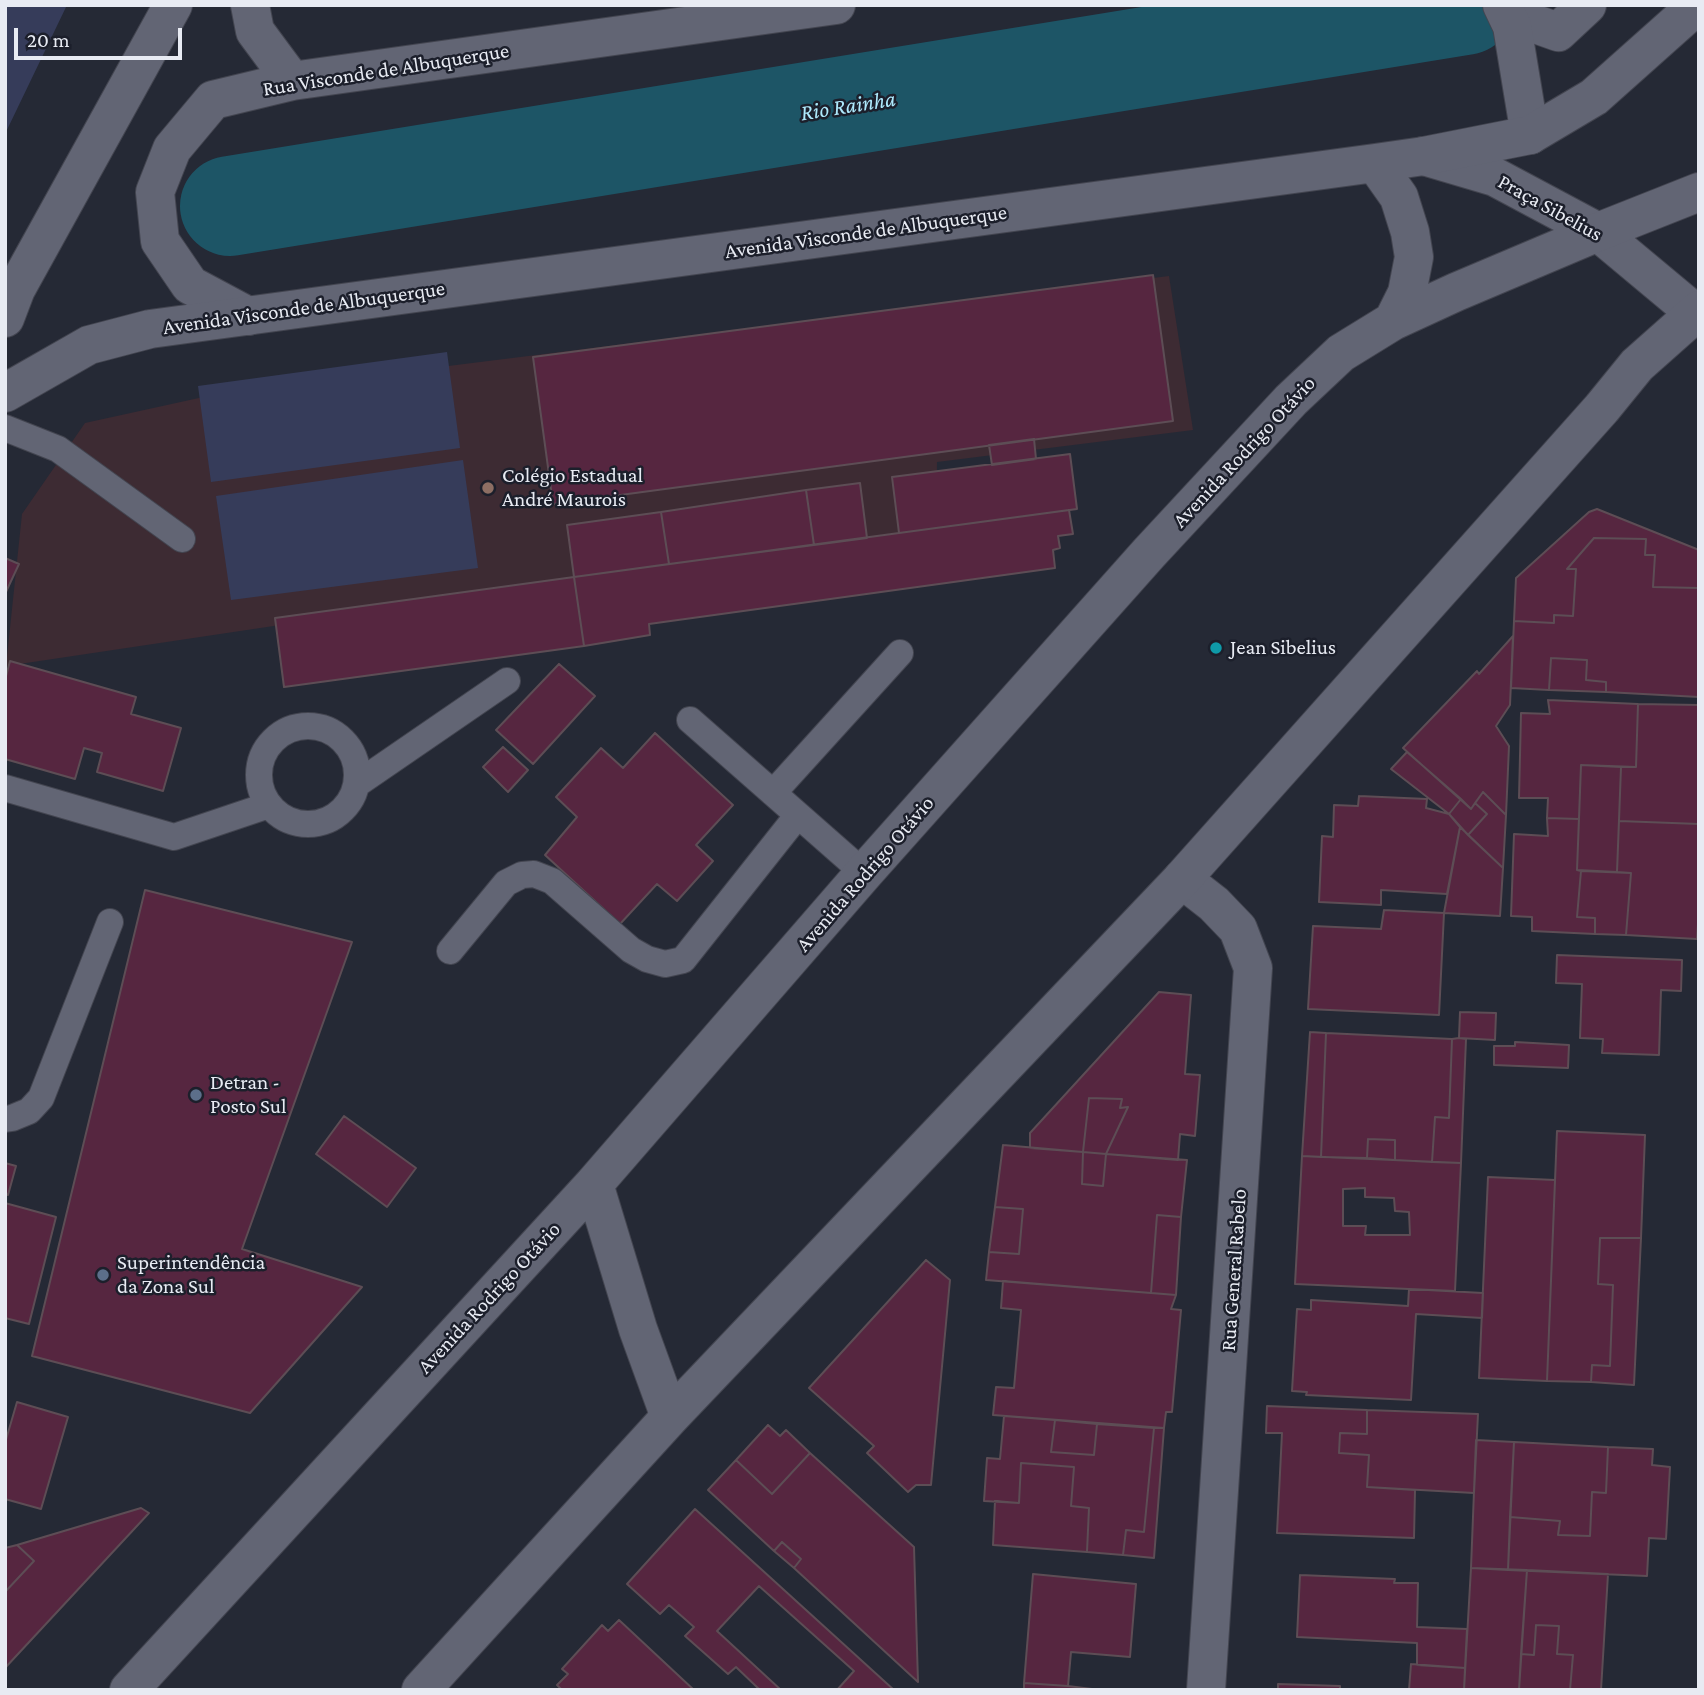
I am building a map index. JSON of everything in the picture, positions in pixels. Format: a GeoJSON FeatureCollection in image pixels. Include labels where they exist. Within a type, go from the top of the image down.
{"type":"FeatureCollection","features":[{"type":"Feature","properties":{"kind":"main road"},"geometry":{"type":"LineString","coordinates":[[5,318],[16,289],[173,5]]}},
{"type":"Feature","properties":{"kind":"main road"},"geometry":{"type":"LineString","coordinates":[[250,5],[255,31],[292,80]]}},
{"type":"Feature","properties":{"kind":"main road","name":"Rua Visconde de Albuquerque"},"geometry":{"type":"LineString","coordinates":[[248,316],[190,285],[160,241],[155,192],[172,149],[213,100],[292,80],[836,5]]}},
{"type":"Feature","properties":{"kind":"main road"},"geometry":{"type":"LineString","coordinates":[[1502,5],[1513,26],[1530,135]]}},
{"type":"Feature","properties":{"kind":"main road"},"geometry":{"type":"LineString","coordinates":[[1520,5],[1527,22],[1558,32],[1587,5]]}},
{"type":"Feature","properties":{"kind":"main road","name":"Avenida Visconde de Albuquerque"},"geometry":{"type":"LineString","coordinates":[[5,393],[89,345],[150,329],[1375,163],[1530,135],[1594,97],[1695,5]]}},
{"type":"Feature","properties":{"kind":"main road","name":"Praça Sibelius"},"geometry":{"type":"LineString","coordinates":[[1424,156],[1495,177],[1598,232],[1697,314]]}},
{"type":"Feature","properties":{"kind":"main road"},"geometry":{"type":"LineString","coordinates":[[1375,163],[1399,197],[1410,232],[1414,257],[1407,293],[1393,321]]}},
{"type":"Feature","properties":{"kind":"main road","name":"Avenida Rodrigo Otávio"},"geometry":{"type":"LineString","coordinates":[[129,1690],[594,1184],[864,873],[1158,543],[1291,400],[1341,353],[1393,321],[1598,232],[1699,192]]}},
{"type":"Feature","properties":{"kind":"main road"},"geometry":{"type":"LineString","coordinates":[[421,1690],[670,1417],[1182,879],[1593,418],[1637,365],[1697,314]]}},
{"type":"Feature","properties":{"kind":"main road","name":"Rua General Rabelo"},"geometry":{"type":"LineString","coordinates":[[1182,879],[1214,904],[1238,929],[1254,968],[1206,1690]]}},
{"type":"Feature","properties":{"kind":"main road"},"geometry":{"type":"LineString","coordinates":[[594,1184],[638,1329],[670,1417]]}},
{"type":"Feature","properties":{"kind":"lane"},"geometry":{"type":"LineString","coordinates":[[5,428],[58,449],[182,539]]}},
{"type":"Feature","properties":{"kind":"lane"},"geometry":{"type":"LineString","coordinates":[[773,793],[900,653]]}},
{"type":"Feature","properties":{"kind":"lane"},"geometry":{"type":"LineString","coordinates":[[357,784],[507,681]]}},
{"type":"Feature","properties":{"kind":"lane"},"geometry":{"type":"LineString","coordinates":[[691,720],[864,873]]}},
{"type":"Feature","properties":{"kind":"lane"},"geometry":{"type":"LineString","coordinates":[[313,726],[328,730],[342,739],[352,752],[357,768],[357,784],[352,800],[328,821],[312,825],[297,824],[281,817],[269,806],[261,791],[258,776],[261,759],[269,745],[281,734],[296,727],[313,726]]}},
{"type":"Feature","properties":{"kind":"lane"},"geometry":{"type":"LineString","coordinates":[[5,788],[174,837],[269,806]]}},
{"type":"Feature","properties":{"kind":"lane"},"geometry":{"type":"LineString","coordinates":[[450,951],[506,883],[522,875],[534,874],[552,881],[631,950],[647,959],[665,964],[683,960],[798,815]]}},
{"type":"Feature","properties":{"kind":"lane"},"geometry":{"type":"LineString","coordinates":[[5,1119],[29,1111],[41,1098],[110,922]]}},
{"type":"Feature","properties":{"kind":"shaded area"},"geometry":{"type":"Polygon","coordinates":[[[5,5],[67,5],[5,134],[5,5]]]}},
{"type":"Feature","properties":{"kind":"shaded area","name":"Colégio Estadual André Maurois"},"geometry":{"type":"Polygon","coordinates":[[[1169,276],[1193,430],[937,462],[936,527],[6,666],[22,514],[85,423],[208,396],[1169,276]]]}},
{"type":"Feature","properties":{"kind":"shaded area"},"geometry":{"type":"Polygon","coordinates":[[[447,352],[460,448],[211,482],[198,386],[447,352]]]}},
{"type":"Feature","properties":{"kind":"shaded area"},"geometry":{"type":"Polygon","coordinates":[[[463,460],[478,568],[231,600],[216,496],[463,460]]]}},
{"type":"Feature","properties":{"kind":"building"},"geometry":{"type":"Polygon","coordinates":[[[1153,275],[1173,421],[553,504],[533,357],[1153,275]]]}},
{"type":"Feature","properties":{"kind":"building"},"geometry":{"type":"Polygon","coordinates":[[[1034,439],[1036,459],[992,465],[989,445],[1034,439]]]}},
{"type":"Feature","properties":{"kind":"building"},"geometry":{"type":"Polygon","coordinates":[[[1070,454],[1077,509],[899,533],[892,477],[1070,454]]]}},
{"type":"Feature","properties":{"kind":"building"},"geometry":{"type":"Polygon","coordinates":[[[860,483],[867,538],[814,545],[806,490],[860,483]]]}},
{"type":"Feature","properties":{"kind":"building"},"geometry":{"type":"Polygon","coordinates":[[[806,490],[814,545],[669,564],[661,512],[806,490]]]}},
{"type":"Feature","properties":{"kind":"building"},"geometry":{"type":"Polygon","coordinates":[[[1597,509],[1699,550],[1699,588],[1653,587],[1655,555],[1645,555],[1646,539],[1594,538],[1567,569],[1576,569],[1573,616],[1554,615],[1554,623],[1514,621],[1516,578],[1589,512],[1597,509]]]}},
{"type":"Feature","properties":{"kind":"building"},"geometry":{"type":"Polygon","coordinates":[[[1069,510],[1073,534],[1058,536],[1060,548],[1053,550],[1055,568],[649,624],[650,635],[584,646],[574,577],[1069,510]]]}},
{"type":"Feature","properties":{"kind":"building"},"geometry":{"type":"Polygon","coordinates":[[[661,512],[669,564],[574,577],[567,525],[661,512]]]}},
{"type":"Feature","properties":{"kind":"building"},"geometry":{"type":"Polygon","coordinates":[[[1594,538],[1646,539],[1645,555],[1655,555],[1653,587],[1699,588],[1699,697],[1606,692],[1606,682],[1586,680],[1587,660],[1551,658],[1549,690],[1511,688],[1514,621],[1554,623],[1554,615],[1573,616],[1576,569],[1567,569],[1594,538]]]}},
{"type":"Feature","properties":{"kind":"building"},"geometry":{"type":"Polygon","coordinates":[[[5,558],[19,564],[5,594],[5,558]]]}},
{"type":"Feature","properties":{"kind":"building"},"geometry":{"type":"Polygon","coordinates":[[[574,577],[584,646],[284,687],[275,618],[574,577]]]}},
{"type":"Feature","properties":{"kind":"building"},"geometry":{"type":"Polygon","coordinates":[[[1513,636],[1510,705],[1496,726],[1509,746],[1506,815],[1483,792],[1471,809],[1403,748],[1477,671],[1479,674],[1513,636]]]}},
{"type":"Feature","properties":{"kind":"building"},"geometry":{"type":"Polygon","coordinates":[[[1551,658],[1587,660],[1586,680],[1606,682],[1606,692],[1549,690],[1551,658]]]}},
{"type":"Feature","properties":{"kind":"building"},"geometry":{"type":"Polygon","coordinates":[[[10,661],[136,697],[131,714],[181,728],[163,791],[97,772],[102,753],[84,748],[75,779],[5,759],[5,680],[10,661]]]}},
{"type":"Feature","properties":{"kind":"building"},"geometry":{"type":"Polygon","coordinates":[[[559,664],[595,696],[533,764],[496,730],[559,664]]]}},
{"type":"Feature","properties":{"kind":"building"},"geometry":{"type":"Polygon","coordinates":[[[1548,700],[1638,704],[1636,767],[1581,765],[1579,819],[1547,818],[1548,798],[1519,798],[1521,713],[1550,714],[1548,700]]]}},
{"type":"Feature","properties":{"kind":"building"},"geometry":{"type":"Polygon","coordinates":[[[1638,704],[1699,705],[1699,824],[1619,821],[1621,767],[1636,767],[1638,704]]]}},
{"type":"Feature","properties":{"kind":"building"},"geometry":{"type":"Polygon","coordinates":[[[655,733],[733,805],[696,845],[713,861],[677,901],[657,884],[620,924],[545,855],[577,817],[556,797],[601,748],[623,768],[655,733]]]}},
{"type":"Feature","properties":{"kind":"building"},"geometry":{"type":"Polygon","coordinates":[[[503,747],[528,770],[508,792],[483,767],[503,747]]]}},
{"type":"Feature","properties":{"kind":"building"},"geometry":{"type":"Polygon","coordinates":[[[1407,752],[1461,799],[1449,814],[1391,769],[1407,752]]]}},
{"type":"Feature","properties":{"kind":"building"},"geometry":{"type":"Polygon","coordinates":[[[1581,765],[1621,767],[1617,872],[1577,870],[1581,765]]]}},
{"type":"Feature","properties":{"kind":"building"},"geometry":{"type":"Polygon","coordinates":[[[1483,792],[1506,815],[1503,868],[1468,835],[1487,814],[1475,803],[1483,792]]]}},
{"type":"Feature","properties":{"kind":"building"},"geometry":{"type":"Polygon","coordinates":[[[1359,796],[1427,799],[1426,808],[1449,814],[1460,827],[1447,894],[1381,890],[1381,905],[1319,902],[1322,836],[1333,837],[1334,805],[1358,806],[1359,796]]]}},
{"type":"Feature","properties":{"kind":"building"},"geometry":{"type":"Polygon","coordinates":[[[1461,799],[1471,809],[1475,803],[1487,814],[1468,835],[1449,814],[1461,799]]]}},
{"type":"Feature","properties":{"kind":"building"},"geometry":{"type":"Polygon","coordinates":[[[1547,818],[1579,819],[1577,870],[1581,871],[1577,917],[1595,918],[1595,934],[1532,931],[1532,917],[1511,916],[1514,834],[1548,836],[1547,818]]]}},
{"type":"Feature","properties":{"kind":"building"},"geometry":{"type":"Polygon","coordinates":[[[1619,821],[1699,824],[1697,939],[1626,935],[1631,873],[1617,872],[1619,821]]]}},
{"type":"Feature","properties":{"kind":"building"},"geometry":{"type":"Polygon","coordinates":[[[1460,827],[1503,868],[1500,916],[1444,913],[1460,827]]]}},
{"type":"Feature","properties":{"kind":"building"},"geometry":{"type":"Polygon","coordinates":[[[1581,871],[1631,873],[1626,935],[1595,934],[1595,918],[1577,917],[1581,871]]]}},
{"type":"Feature","properties":{"kind":"building","name":"Detran - Posto Sul"},"geometry":{"type":"Polygon","coordinates":[[[145,890],[352,942],[242,1249],[362,1287],[250,1413],[32,1356],[145,890]]]}},
{"type":"Feature","properties":{"kind":"building"},"geometry":{"type":"Polygon","coordinates":[[[1384,910],[1444,913],[1439,1015],[1308,1009],[1313,926],[1381,929],[1384,910]]]}},
{"type":"Feature","properties":{"kind":"building"},"geometry":{"type":"Polygon","coordinates":[[[1557,955],[1682,960],[1681,991],[1661,990],[1659,1055],[1602,1053],[1603,1039],[1580,1038],[1582,984],[1556,983],[1557,955]]]}},
{"type":"Feature","properties":{"kind":"building"},"geometry":{"type":"Polygon","coordinates":[[[1159,992],[1191,995],[1185,1074],[1200,1075],[1195,1136],[1180,1134],[1178,1160],[1106,1154],[1128,1107],[1120,1108],[1122,1099],[1089,1098],[1083,1152],[1030,1148],[1030,1133],[1159,992]]]}},
{"type":"Feature","properties":{"kind":"building"},"geometry":{"type":"Polygon","coordinates":[[[1460,1012],[1496,1013],[1495,1040],[1459,1038],[1460,1012]]]}},
{"type":"Feature","properties":{"kind":"building"},"geometry":{"type":"Polygon","coordinates":[[[1310,1032],[1326,1033],[1321,1157],[1302,1156],[1310,1032]]]}},
{"type":"Feature","properties":{"kind":"building"},"geometry":{"type":"Polygon","coordinates":[[[1326,1033],[1452,1039],[1449,1118],[1435,1117],[1432,1162],[1395,1160],[1395,1140],[1368,1139],[1367,1158],[1321,1157],[1326,1033]]]}},
{"type":"Feature","properties":{"kind":"building"},"geometry":{"type":"Polygon","coordinates":[[[1452,1039],[1466,1039],[1461,1163],[1432,1162],[1435,1117],[1449,1118],[1452,1039]]]}},
{"type":"Feature","properties":{"kind":"building"},"geometry":{"type":"Polygon","coordinates":[[[1515,1042],[1569,1045],[1568,1068],[1494,1065],[1494,1046],[1515,1046],[1515,1042]]]}},
{"type":"Feature","properties":{"kind":"building"},"geometry":{"type":"Polygon","coordinates":[[[1089,1098],[1122,1099],[1120,1108],[1128,1107],[1106,1154],[1083,1152],[1089,1098]]]}},
{"type":"Feature","properties":{"kind":"building"},"geometry":{"type":"Polygon","coordinates":[[[344,1116],[416,1168],[387,1207],[316,1154],[344,1116]]]}},
{"type":"Feature","properties":{"kind":"building"},"geometry":{"type":"Polygon","coordinates":[[[1557,1131],[1645,1135],[1641,1238],[1600,1238],[1598,1284],[1613,1285],[1610,1366],[1592,1365],[1591,1382],[1547,1381],[1557,1131]]]}},
{"type":"Feature","properties":{"kind":"building"},"geometry":{"type":"Polygon","coordinates":[[[1368,1139],[1395,1140],[1395,1160],[1367,1158],[1368,1139]]]}},
{"type":"Feature","properties":{"kind":"building"},"geometry":{"type":"Polygon","coordinates":[[[1003,1145],[1083,1152],[1082,1184],[1103,1186],[1106,1154],[1187,1160],[1181,1217],[1157,1215],[1151,1293],[986,1280],[989,1252],[1019,1254],[1023,1209],[995,1207],[1003,1145]]]}},
{"type":"Feature","properties":{"kind":"building"},"geometry":{"type":"Polygon","coordinates":[[[1083,1152],[1106,1154],[1103,1186],[1082,1184],[1083,1152]]]}},
{"type":"Feature","properties":{"kind":"building"},"geometry":{"type":"Polygon","coordinates":[[[1302,1156],[1461,1163],[1455,1291],[1295,1284],[1302,1156]],[[1365,1188],[1343,1189],[1343,1226],[1366,1226],[1365,1235],[1410,1235],[1409,1212],[1395,1211],[1394,1198],[1365,1197],[1365,1188]]]}},
{"type":"Feature","properties":{"kind":"building"},"geometry":{"type":"Polygon","coordinates":[[[5,1163],[16,1166],[8,1195],[5,1194],[5,1163]]]}},
{"type":"Feature","properties":{"kind":"building"},"geometry":{"type":"Polygon","coordinates":[[[1488,1177],[1555,1180],[1547,1381],[1479,1378],[1488,1177]]]}},
{"type":"Feature","properties":{"kind":"building"},"geometry":{"type":"Polygon","coordinates":[[[5,1203],[56,1217],[29,1324],[5,1318],[5,1203]]]}},
{"type":"Feature","properties":{"kind":"building"},"geometry":{"type":"Polygon","coordinates":[[[995,1207],[1023,1209],[1019,1254],[989,1252],[995,1207]]]}},
{"type":"Feature","properties":{"kind":"building"},"geometry":{"type":"Polygon","coordinates":[[[1157,1215],[1181,1217],[1176,1295],[1151,1293],[1157,1215]]]}},
{"type":"Feature","properties":{"kind":"building"},"geometry":{"type":"Polygon","coordinates":[[[1600,1238],[1641,1238],[1634,1385],[1591,1382],[1592,1365],[1610,1366],[1613,1285],[1598,1284],[1600,1238]]]}},
{"type":"Feature","properties":{"kind":"building"},"geometry":{"type":"Polygon","coordinates":[[[926,1260],[950,1280],[931,1485],[916,1485],[908,1492],[867,1453],[874,1446],[809,1388],[926,1260]]]}},
{"type":"Feature","properties":{"kind":"building"},"geometry":{"type":"Polygon","coordinates":[[[1003,1281],[1176,1295],[1171,1309],[1181,1310],[1172,1412],[1166,1412],[1164,1428],[993,1415],[996,1387],[1014,1388],[1021,1310],[1001,1308],[1003,1281]]]}},
{"type":"Feature","properties":{"kind":"building"},"geometry":{"type":"Polygon","coordinates":[[[1409,1289],[1483,1293],[1482,1318],[1416,1314],[1411,1400],[1306,1395],[1307,1392],[1292,1391],[1297,1309],[1311,1310],[1311,1300],[1408,1306],[1409,1289]]]}},
{"type":"Feature","properties":{"kind":"building"},"geometry":{"type":"Polygon","coordinates":[[[17,1402],[68,1417],[41,1509],[5,1499],[5,1443],[17,1402]]]}},
{"type":"Feature","properties":{"kind":"building"},"geometry":{"type":"Polygon","coordinates":[[[1267,1406],[1367,1410],[1367,1434],[1340,1433],[1339,1453],[1369,1455],[1367,1487],[1415,1490],[1414,1538],[1277,1533],[1282,1433],[1266,1433],[1267,1406]]]}},
{"type":"Feature","properties":{"kind":"building"},"geometry":{"type":"Polygon","coordinates":[[[1367,1410],[1478,1414],[1474,1493],[1367,1487],[1369,1455],[1339,1453],[1340,1433],[1367,1434],[1367,1410]]]}},
{"type":"Feature","properties":{"kind":"building"},"geometry":{"type":"Polygon","coordinates":[[[1004,1416],[1055,1420],[1051,1452],[1094,1455],[1097,1424],[1154,1428],[1144,1532],[1126,1530],[1123,1555],[1087,1552],[1089,1508],[1071,1506],[1074,1467],[1021,1463],[1019,1503],[984,1501],[987,1458],[1000,1459],[1004,1416]]]}},
{"type":"Feature","properties":{"kind":"building"},"geometry":{"type":"Polygon","coordinates":[[[1055,1420],[1097,1424],[1094,1455],[1051,1452],[1055,1420]]]}},
{"type":"Feature","properties":{"kind":"building"},"geometry":{"type":"Polygon","coordinates":[[[768,1425],[780,1436],[786,1430],[810,1453],[772,1494],[736,1460],[768,1425]]]}},
{"type":"Feature","properties":{"kind":"building"},"geometry":{"type":"Polygon","coordinates":[[[1154,1428],[1164,1428],[1154,1558],[1123,1555],[1126,1530],[1144,1532],[1154,1428]]]}},
{"type":"Feature","properties":{"kind":"building"},"geometry":{"type":"Polygon","coordinates":[[[1476,1440],[1514,1442],[1508,1570],[1471,1568],[1476,1440]]]}},
{"type":"Feature","properties":{"kind":"building"},"geometry":{"type":"Polygon","coordinates":[[[1514,1442],[1608,1447],[1606,1493],[1592,1492],[1590,1536],[1558,1535],[1560,1521],[1510,1517],[1514,1442]]]}},
{"type":"Feature","properties":{"kind":"building"},"geometry":{"type":"Polygon","coordinates":[[[1608,1447],[1653,1449],[1652,1465],[1670,1467],[1666,1539],[1649,1538],[1647,1576],[1508,1570],[1510,1517],[1560,1521],[1558,1535],[1590,1536],[1592,1492],[1606,1493],[1608,1447]]]}},
{"type":"Feature","properties":{"kind":"building"},"geometry":{"type":"Polygon","coordinates":[[[810,1453],[914,1547],[918,1682],[794,1568],[801,1559],[782,1542],[774,1551],[708,1490],[736,1460],[772,1494],[810,1453]]]}},
{"type":"Feature","properties":{"kind":"building"},"geometry":{"type":"Polygon","coordinates":[[[1021,1463],[1074,1467],[1071,1506],[1089,1508],[1087,1552],[993,1545],[995,1501],[1019,1503],[1021,1463]]]}},
{"type":"Feature","properties":{"kind":"building"},"geometry":{"type":"Polygon","coordinates":[[[141,1508],[149,1513],[5,1668],[5,1592],[34,1561],[17,1545],[141,1508]]]}},
{"type":"Feature","properties":{"kind":"building"},"geometry":{"type":"Polygon","coordinates":[[[695,1509],[894,1690],[837,1690],[854,1671],[759,1586],[717,1631],[781,1690],[760,1690],[736,1667],[728,1674],[685,1636],[694,1627],[669,1605],[660,1614],[627,1584],[695,1509]]]}},
{"type":"Feature","properties":{"kind":"building"},"geometry":{"type":"Polygon","coordinates":[[[782,1542],[801,1559],[794,1568],[774,1551],[782,1542]]]}},
{"type":"Feature","properties":{"kind":"building"},"geometry":{"type":"Polygon","coordinates":[[[17,1545],[34,1561],[5,1592],[5,1548],[17,1545]]]}},
{"type":"Feature","properties":{"kind":"building"},"geometry":{"type":"Polygon","coordinates":[[[1471,1568],[1527,1570],[1519,1690],[1464,1690],[1471,1568]]]}},
{"type":"Feature","properties":{"kind":"building"},"geometry":{"type":"Polygon","coordinates":[[[1527,1570],[1608,1574],[1601,1690],[1570,1690],[1573,1655],[1557,1654],[1559,1626],[1536,1625],[1534,1655],[1521,1654],[1527,1570]]]}},
{"type":"Feature","properties":{"kind":"building"},"geometry":{"type":"Polygon","coordinates":[[[1033,1574],[1136,1584],[1130,1657],[1071,1652],[1068,1686],[1024,1683],[1033,1574]]]}},
{"type":"Feature","properties":{"kind":"building"},"geometry":{"type":"Polygon","coordinates":[[[1300,1575],[1395,1579],[1394,1583],[1418,1583],[1417,1627],[1467,1629],[1465,1668],[1417,1665],[1417,1643],[1297,1637],[1300,1575]]]}},
{"type":"Feature","properties":{"kind":"building"},"geometry":{"type":"Polygon","coordinates":[[[619,1620],[694,1690],[562,1690],[557,1685],[568,1674],[562,1669],[602,1625],[608,1631],[619,1620]]]}},
{"type":"Feature","properties":{"kind":"building"},"geometry":{"type":"Polygon","coordinates":[[[1536,1625],[1559,1626],[1557,1654],[1573,1655],[1570,1690],[1519,1690],[1521,1654],[1534,1655],[1536,1625]]]}},
{"type":"Feature","properties":{"kind":"building"},"geometry":{"type":"Polygon","coordinates":[[[1411,1664],[1465,1668],[1464,1690],[1409,1690],[1411,1664]]]}},
{"type":"Feature","properties":{"kind":"building"},"geometry":{"type":"Polygon","coordinates":[[[1024,1683],[1068,1686],[1100,1690],[1024,1690],[1024,1683]]]}},
{"type":"Feature","properties":{"kind":"building"},"geometry":{"type":"Polygon","coordinates":[[[1278,1684],[1340,1686],[1340,1690],[1278,1690],[1278,1684]]]}},
{"type":"Feature","properties":{"kind":"waterway","name":"Rio Rainha"},"geometry":{"type":"LineString","coordinates":[[230,206],[1465,5]]}},
{"type":"Feature","properties":{"kind":"place","name":"Colégio Estadual André Maurois"},"geometry":{"type":"Point","coordinates":[488,488]}},
{"type":"Feature","properties":{"kind":"place","name":"Jean Sibelius"},"geometry":{"type":"Point","coordinates":[1216,648]}},
{"type":"Feature","properties":{"kind":"place","name":"Detran - Posto Sul"},"geometry":{"type":"Point","coordinates":[196,1095]}},
{"type":"Feature","properties":{"kind":"place","name":"Superintendência da Zona Sul"},"geometry":{"type":"Point","coordinates":[103,1275]}}]}
